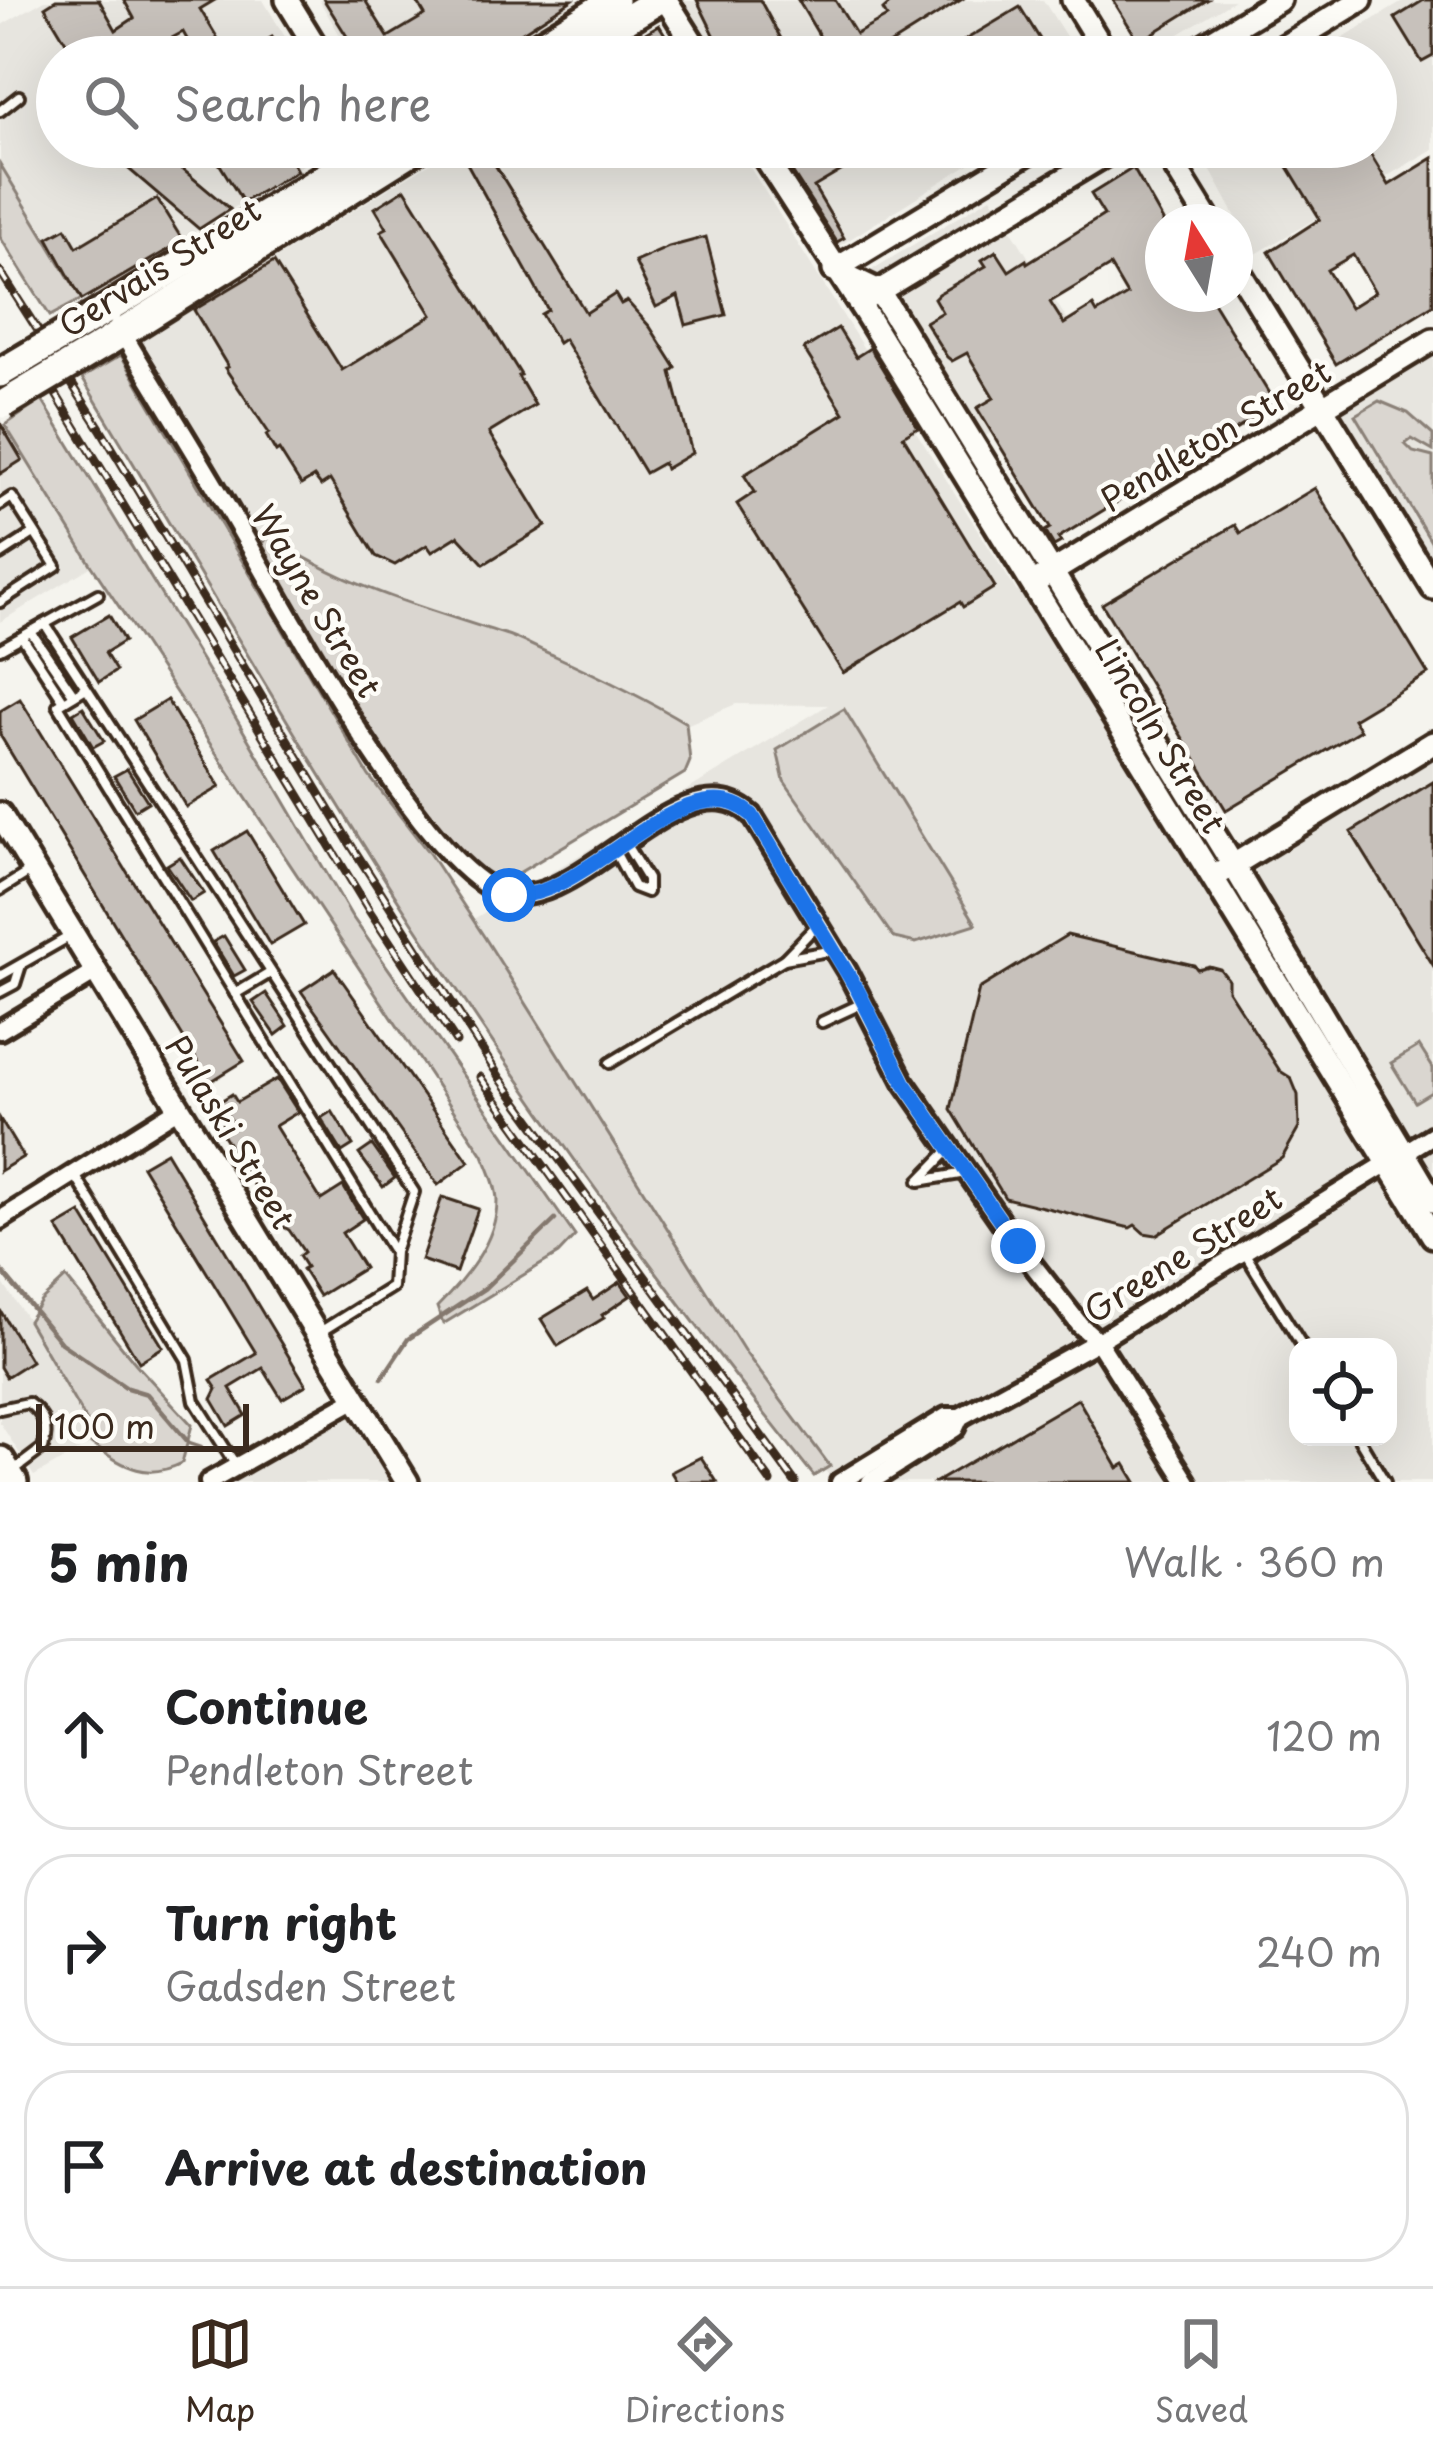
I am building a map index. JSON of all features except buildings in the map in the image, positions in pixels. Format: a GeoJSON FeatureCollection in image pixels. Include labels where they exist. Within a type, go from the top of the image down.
{"type":"FeatureCollection","features":[{"type":"Feature","properties":{"kind":"main road"},"geometry":{"type":"LineString","coordinates":[[555,36],[614,0]]}},
{"type":"Feature","properties":{"kind":"main road"},"geometry":{"type":"LineString","coordinates":[[600,36],[662,0]]}},
{"type":"Feature","properties":{"kind":"main road","name":"Gervais Street"},"geometry":{"type":"LineString","coordinates":[[2,406],[106,326],[356,168]]}},
{"type":"Feature","properties":{"kind":"main road","name":"Gervais Street"},"geometry":{"type":"LineString","coordinates":[[0,374],[106,326]]}},
{"type":"Feature","properties":{"kind":"street"},"geometry":{"type":"LineString","coordinates":[[287,0],[309,36]]}},
{"type":"Feature","properties":{"kind":"street"},"geometry":{"type":"LineString","coordinates":[[662,0],[687,36]]}},
{"type":"Feature","properties":{"kind":"street"},"geometry":{"type":"LineString","coordinates":[[1073,0],[1095,36]]}},
{"type":"Feature","properties":{"kind":"street"},"geometry":{"type":"LineString","coordinates":[[1220,36],[1280,0]]}},
{"type":"Feature","properties":{"kind":"street"},"geometry":{"type":"LineString","coordinates":[[1302,36],[1361,0]]}},
{"type":"Feature","properties":{"kind":"street","name":"Lincoln Street"},"geometry":{"type":"LineString","coordinates":[[771,168],[834,270],[1233,865],[1396,1158],[1433,1235]]}},
{"type":"Feature","properties":{"kind":"street"},"geometry":{"type":"LineString","coordinates":[[834,270],[1002,168]]}},
{"type":"Feature","properties":{"kind":"street"},"geometry":{"type":"LineString","coordinates":[[858,304],[1083,168]]}},
{"type":"Feature","properties":{"kind":"street"},"geometry":{"type":"LineString","coordinates":[[1176,168],[1198,204]]}},
{"type":"Feature","properties":{"kind":"street"},"geometry":{"type":"LineString","coordinates":[[969,188],[992,223]]}},
{"type":"Feature","properties":{"kind":"street"},"geometry":{"type":"LineString","coordinates":[[834,270],[879,291]]}},
{"type":"Feature","properties":{"kind":"street","name":"Lincoln Street"},"geometry":{"type":"LineString","coordinates":[[879,291],[1211,878],[1396,1158],[1433,1201]]}},
{"type":"Feature","properties":{"kind":"street"},"geometry":{"type":"LineString","coordinates":[[1253,294],[1433,588]]}},
{"type":"Feature","properties":{"kind":"street","name":"Wayne Street"},"geometry":{"type":"LineString","coordinates":[[106,326],[398,789],[443,845],[487,885],[509,895],[542,894],[619,845]]}},
{"type":"Feature","properties":{"kind":"street","name":"Pendleton Street"},"geometry":{"type":"LineString","coordinates":[[1041,579],[1433,340]]}},
{"type":"Feature","properties":{"kind":"street"},"geometry":{"type":"LineString","coordinates":[[1211,878],[1433,742]]}},
{"type":"Feature","properties":{"kind":"street"},"geometry":{"type":"LineString","coordinates":[[619,845],[705,800],[730,800],[752,815],[864,1002],[904,1082],[1018,1246],[1098,1341],[1186,1482]]}},
{"type":"Feature","properties":{"kind":"street","name":"Pulaski Street"},"geometry":{"type":"LineString","coordinates":[[0,814],[407,1482]]}},
{"type":"Feature","properties":{"kind":"street"},"geometry":{"type":"LineString","coordinates":[[0,1030],[97,973]]}},
{"type":"Feature","properties":{"kind":"street"},"geometry":{"type":"LineString","coordinates":[[0,1220],[179,1108]]}},
{"type":"Feature","properties":{"kind":"street","name":"Greene Street"},"geometry":{"type":"LineString","coordinates":[[840,1482],[869,1477],[955,1429],[960,1417],[1098,1341],[1433,1135]]}},
{"type":"Feature","properties":{"kind":"street"},"geometry":{"type":"LineString","coordinates":[[214,1481],[356,1399]]}},
{"type":"Feature","properties":{"kind":"lane"},"geometry":{"type":"LineString","coordinates":[[0,111],[19,96]]}},
{"type":"Feature","properties":{"kind":"lane"},"geometry":{"type":"LineString","coordinates":[[0,505],[12,497],[56,566],[0,602]]}},
{"type":"Feature","properties":{"kind":"lane"},"geometry":{"type":"LineString","coordinates":[[0,555],[35,533]]}},
{"type":"Feature","properties":{"kind":"lane"},"geometry":{"type":"LineString","coordinates":[[0,649],[98,594]]}},
{"type":"Feature","properties":{"kind":"lane"},"geometry":{"type":"LineString","coordinates":[[45,624],[414,1192],[394,1252],[392,1287],[317,1334]]}},
{"type":"Feature","properties":{"kind":"lane"},"geometry":{"type":"LineString","coordinates":[[27,634],[75,695]]}},
{"type":"Feature","properties":{"kind":"lane"},"geometry":{"type":"LineString","coordinates":[[27,634],[64,701]]}},
{"type":"Feature","properties":{"kind":"lane"},"geometry":{"type":"LineString","coordinates":[[86,688],[58,705],[394,1252]]}},
{"type":"Feature","properties":{"kind":"lane"},"geometry":{"type":"LineString","coordinates":[[619,845],[647,879],[647,892],[634,886],[619,845]]}},
{"type":"Feature","properties":{"kind":"lane"},"geometry":{"type":"LineString","coordinates":[[0,890],[34,870]]}},
{"type":"Feature","properties":{"kind":"lane"},"geometry":{"type":"LineString","coordinates":[[610,1064],[784,959],[818,923]]}},
{"type":"Feature","properties":{"kind":"lane"},"geometry":{"type":"LineString","coordinates":[[0,978],[73,934]]}},
{"type":"Feature","properties":{"kind":"lane"},"geometry":{"type":"LineString","coordinates":[[784,959],[834,950]]}},
{"type":"Feature","properties":{"kind":"lane"},"geometry":{"type":"LineString","coordinates":[[0,992],[15,984],[22,964]]}},
{"type":"Feature","properties":{"kind":"lane"},"geometry":{"type":"LineString","coordinates":[[235,994],[271,973]]}},
{"type":"Feature","properties":{"kind":"lane"},"geometry":{"type":"LineString","coordinates":[[822,1022],[864,1002]]}},
{"type":"Feature","properties":{"kind":"lane"},"geometry":{"type":"LineString","coordinates":[[952,1147],[919,1180],[970,1173]]}},
{"type":"Feature","properties":{"kind":"lane"},"geometry":{"type":"LineString","coordinates":[[74,1174],[187,1360],[194,1401],[236,1465]]}},
{"type":"Feature","properties":{"kind":"lane"},"geometry":{"type":"LineString","coordinates":[[1244,1251],[1297,1338]]}},
{"type":"Feature","properties":{"kind":"lane"},"geometry":{"type":"LineString","coordinates":[[0,1409],[28,1403],[46,1425],[43,1448],[7,1473]]}},
{"type":"Feature","properties":{"kind":"lane"},"geometry":{"type":"LineString","coordinates":[[1363,1446],[1385,1482]]}},
{"type":"Feature","properties":{"kind":"shaded area"},"geometry":{"type":"Polygon","coordinates":[[[45,0],[263,0],[284,36],[36,36],[36,168],[298,168],[83,301],[0,164],[0,26],[45,0]]]}},
{"type":"Feature","properties":{"kind":"shaded area"},"geometry":{"type":"Polygon","coordinates":[[[319,0],[578,0],[519,36],[340,36],[319,0]]]}},
{"type":"Feature","properties":{"kind":"shaded area"},"geometry":{"type":"Polygon","coordinates":[[[1043,0],[1066,36],[705,36],[683,1],[1043,0]]]}},
{"type":"Feature","properties":{"kind":"shaded area"},"geometry":{"type":"Polygon","coordinates":[[[1111,0],[1234,0],[1176,36],[1133,36],[1111,0]]]}},
{"type":"Feature","properties":{"kind":"shaded area"},"geometry":{"type":"Polygon","coordinates":[[[1406,0],[1431,0],[1433,149],[1256,254],[1253,204],[1229,204],[1209,168],[1397,168],[1397,36],[1345,36],[1406,0]]]}},
{"type":"Feature","properties":{"kind":"shaded area"},"geometry":{"type":"Polygon","coordinates":[[[0,164],[82,299],[50,316],[0,237],[0,164]]]}},
{"type":"Feature","properties":{"kind":"shaded area"},"geometry":{"type":"Polygon","coordinates":[[[422,168],[750,168],[1017,592],[1039,580],[1223,872],[1433,744],[1433,1482],[833,1482],[457,929],[828,705],[736,704],[681,727],[294,559],[253,535],[140,342],[422,168]]]}},
{"type":"Feature","properties":{"kind":"shaded area"},"geometry":{"type":"Polygon","coordinates":[[[787,168],[963,168],[836,248],[787,168]]]}},
{"type":"Feature","properties":{"kind":"shaded area"},"geometry":{"type":"Polygon","coordinates":[[[991,197],[1097,368],[958,453],[852,282],[991,197]]]}},
{"type":"Feature","properties":{"kind":"shaded area"},"geometry":{"type":"Polygon","coordinates":[[[1433,339],[1433,586],[1321,406],[1433,339]]]}},
{"type":"Feature","properties":{"kind":"shaded area"},"geometry":{"type":"Polygon","coordinates":[[[121,355],[369,776],[429,853],[485,938],[745,1352],[830,1466],[814,1476],[709,1342],[557,1134],[413,923],[82,378],[121,355]]]}},
{"type":"Feature","properties":{"kind":"shaded area"},"geometry":{"type":"Polygon","coordinates":[[[42,400],[351,915],[575,1236],[558,1254],[443,1324],[437,1307],[477,1259],[496,1216],[496,1189],[483,1155],[92,566],[5,425],[42,400]]]}},
{"type":"Feature","properties":{"kind":"shaded area"},"geometry":{"type":"Polygon","coordinates":[[[1379,401],[1408,413],[1433,435],[1433,451],[1412,439],[1405,444],[1413,452],[1433,457],[1433,545],[1355,415],[1379,401]]]}},
{"type":"Feature","properties":{"kind":"shaded area"},"geometry":{"type":"Polygon","coordinates":[[[5,425],[92,566],[0,622],[0,428],[5,425]]]}},
{"type":"Feature","properties":{"kind":"shaded area"},"geometry":{"type":"Polygon","coordinates":[[[270,536],[353,581],[514,638],[670,713],[686,723],[690,761],[685,773],[512,877],[479,871],[438,833],[397,775],[259,545],[270,536]]]}},
{"type":"Feature","properties":{"kind":"shaded area"},"geometry":{"type":"Polygon","coordinates":[[[844,709],[976,924],[916,943],[894,938],[784,781],[777,750],[844,709]]]}},
{"type":"Feature","properties":{"kind":"shaded area"},"geometry":{"type":"Polygon","coordinates":[[[1419,1046],[1433,1068],[1433,1091],[1415,1102],[1391,1063],[1419,1046]]]}},
{"type":"Feature","properties":{"kind":"shaded area"},"geometry":{"type":"Polygon","coordinates":[[[66,1278],[192,1425],[182,1463],[156,1471],[134,1469],[91,1444],[93,1433],[28,1321],[66,1278]]]}},
{"type":"Feature","properties":{"kind":"shaded area"},"geometry":{"type":"Polygon","coordinates":[[[0,1279],[106,1435],[34,1476],[0,1423],[0,1279]]]}},
{"type":"Feature","properties":{"kind":"shaded area"},"geometry":{"type":"Polygon","coordinates":[[[348,1412],[392,1482],[236,1482],[348,1412]]]}},
{"type":"Feature","properties":{"kind":"waterway"},"geometry":{"type":"LineString","coordinates":[[382,1378],[408,1339],[485,1288],[555,1220]]}},
{"type":"Feature","properties":{"kind":"waterway"},"geometry":{"type":"LineString","coordinates":[[0,1269],[61,1343],[127,1388],[147,1394],[189,1443],[201,1447]]}},
{"type":"Feature","properties":{"kind":"railway"},"geometry":{"type":"LineString","coordinates":[[0,271],[349,842],[500,1078],[795,1482]]}},
{"type":"Feature","properties":{"kind":"railway"},"geometry":{"type":"LineString","coordinates":[[28,348],[370,912],[456,1042]]}},
{"type":"Feature","properties":{"kind":"railway"},"geometry":{"type":"LineString","coordinates":[[480,1077],[771,1482]]}},
{"type":"Feature","properties":{"kind":"route"},"geometry":{"type":"LineString","coordinates":[[509,895],[542,894],[617,845],[705,800],[730,800],[744,807],[847,971],[904,1082],[1018,1246]]}}]}
